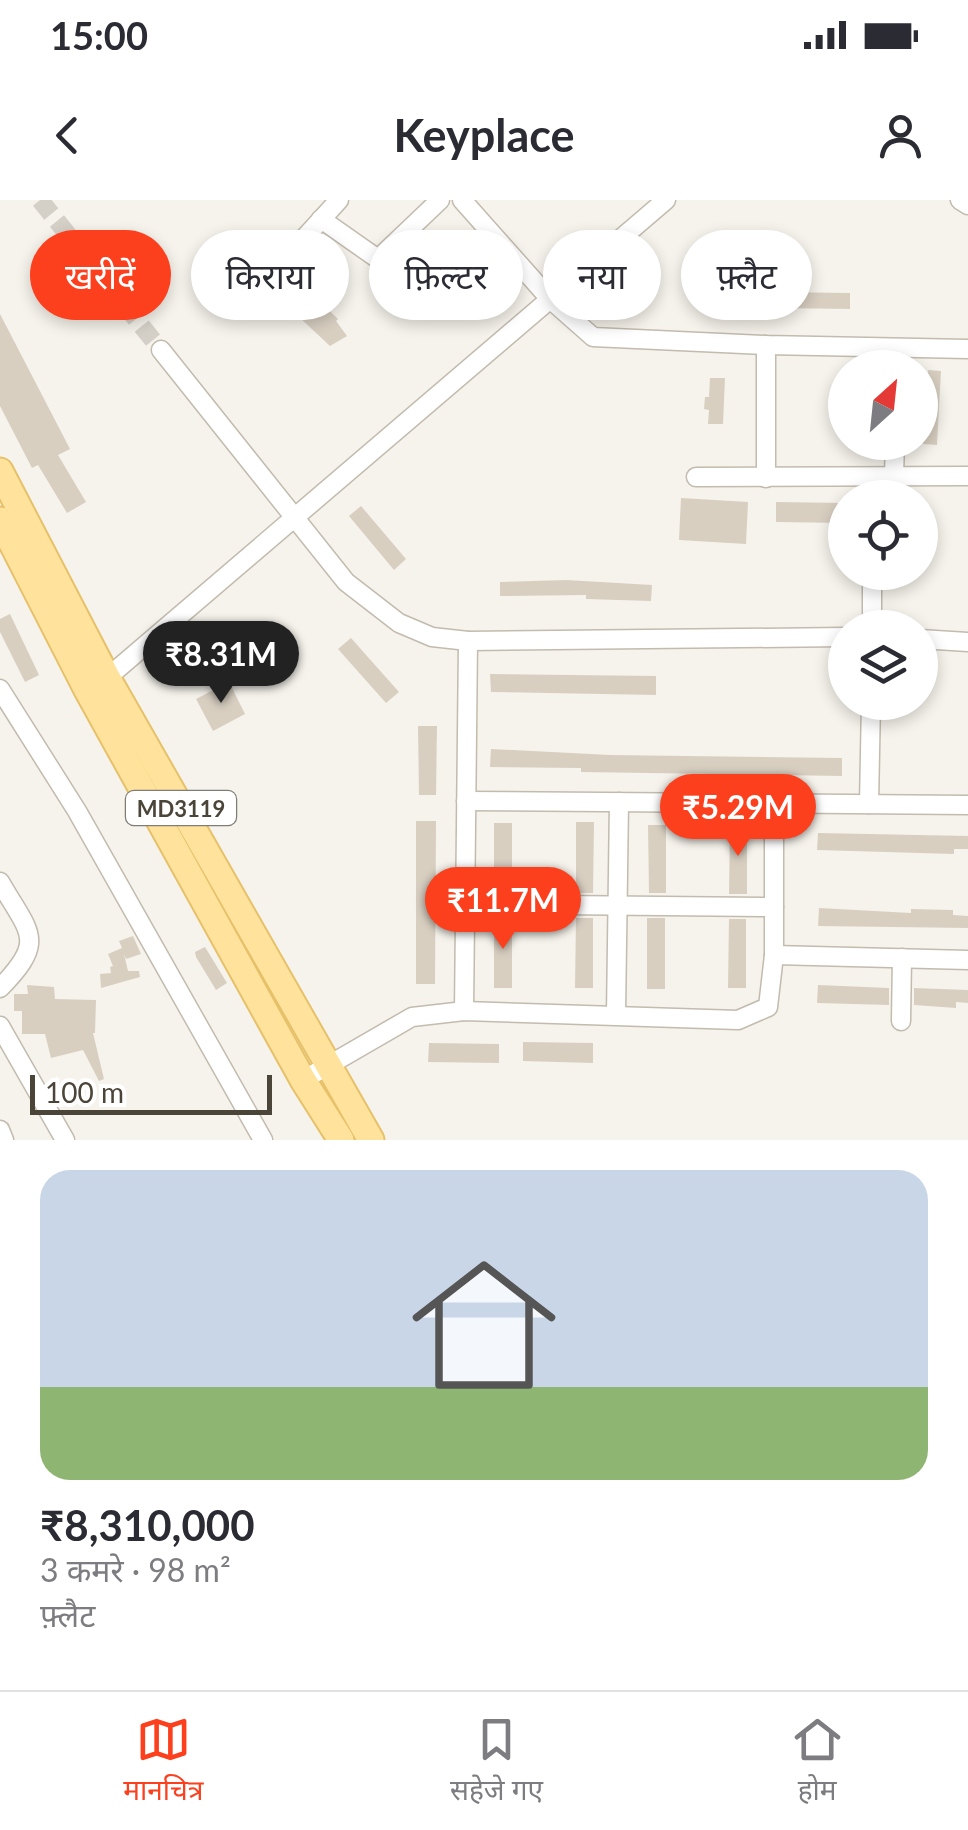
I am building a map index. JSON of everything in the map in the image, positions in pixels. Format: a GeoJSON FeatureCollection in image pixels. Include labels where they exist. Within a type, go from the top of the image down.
{"type":"FeatureCollection","features":[{"type":"Feature","properties":{"kind":"main road","name":"MD3119"},"geometry":{"type":"LineString","coordinates":[[0,471],[5,518],[98,684],[371,1140]]}},
{"type":"Feature","properties":{"kind":"main road","name":"MD3119"},"geometry":{"type":"LineString","coordinates":[[98,684],[303,1080],[340,1140]]}},
{"type":"Feature","properties":{"kind":"street"},"geometry":{"type":"LineString","coordinates":[[311,230],[338,200]]}},
{"type":"Feature","properties":{"kind":"street"},"geometry":{"type":"LineString","coordinates":[[321,219],[378,259],[440,200]]}},
{"type":"Feature","properties":{"kind":"street"},"geometry":{"type":"LineString","coordinates":[[631,230],[666,200]]}},
{"type":"Feature","properties":{"kind":"street"},"geometry":{"type":"LineString","coordinates":[[960,200],[968,206]]}},
{"type":"Feature","properties":{"kind":"street"},"geometry":{"type":"LineString","coordinates":[[466,201],[543,291]]}},
{"type":"Feature","properties":{"kind":"street"},"geometry":{"type":"LineString","coordinates":[[98,684],[543,305]]}},
{"type":"Feature","properties":{"kind":"street"},"geometry":{"type":"LineString","coordinates":[[574,320],[593,337],[968,349]]}},
{"type":"Feature","properties":{"kind":"street"},"geometry":{"type":"LineString","coordinates":[[766,345],[766,478]]}},
{"type":"Feature","properties":{"kind":"street"},"geometry":{"type":"LineString","coordinates":[[160,350],[346,582],[399,623],[432,637],[468,641],[828,637]]}},
{"type":"Feature","properties":{"kind":"street"},"geometry":{"type":"LineString","coordinates":[[894,460],[894,475]]}},
{"type":"Feature","properties":{"kind":"street"},"geometry":{"type":"LineString","coordinates":[[696,477],[968,476]]}},
{"type":"Feature","properties":{"kind":"street"},"geometry":{"type":"LineString","coordinates":[[938,640],[968,642]]}},
{"type":"Feature","properties":{"kind":"street"},"geometry":{"type":"LineString","coordinates":[[464,1011],[468,641]]}},
{"type":"Feature","properties":{"kind":"street"},"geometry":{"type":"LineString","coordinates":[[0,689],[77,811],[263,1140]]}},
{"type":"Feature","properties":{"kind":"street"},"geometry":{"type":"LineString","coordinates":[[869,804],[871,720]]}},
{"type":"Feature","properties":{"kind":"street"},"geometry":{"type":"LineString","coordinates":[[466,801],[968,805]]}},
{"type":"Feature","properties":{"kind":"street"},"geometry":{"type":"LineString","coordinates":[[616,1014],[620,802]]}},
{"type":"Feature","properties":{"kind":"street"},"geometry":{"type":"LineString","coordinates":[[303,1080],[412,1017],[464,1011],[738,1020],[768,1007],[774,955],[774,803]]}},
{"type":"Feature","properties":{"kind":"street"},"geometry":{"type":"LineString","coordinates":[[0,882],[32,937],[29,954],[0,988]]}},
{"type":"Feature","properties":{"kind":"street"},"geometry":{"type":"LineString","coordinates":[[464,904],[774,907]]}},
{"type":"Feature","properties":{"kind":"street"},"geometry":{"type":"LineString","coordinates":[[774,955],[968,960]]}},
{"type":"Feature","properties":{"kind":"street"},"geometry":{"type":"LineString","coordinates":[[901,1021],[902,958]]}},
{"type":"Feature","properties":{"kind":"street"},"geometry":{"type":"LineString","coordinates":[[0,1026],[65,1140]]}},
{"type":"Feature","properties":{"kind":"street"},"geometry":{"type":"LineString","coordinates":[[0,1130],[4,1140]]}},
{"type":"Feature","properties":{"kind":"building"},"geometry":{"type":"Polygon","coordinates":[[[812,292],[850,293],[850,309],[812,308],[812,292]]]}},
{"type":"Feature","properties":{"kind":"building"},"geometry":{"type":"Polygon","coordinates":[[[0,314],[70,449],[58,455],[86,502],[67,513],[38,465],[32,468],[0,406],[0,314]]]}},
{"type":"Feature","properties":{"kind":"building"},"geometry":{"type":"Polygon","coordinates":[[[302,320],[337,320],[347,336],[330,346],[302,320]]]}},
{"type":"Feature","properties":{"kind":"building"},"geometry":{"type":"Polygon","coordinates":[[[938,371],[941,371],[938,426],[938,371]]]}},
{"type":"Feature","properties":{"kind":"building"},"geometry":{"type":"Polygon","coordinates":[[[710,378],[725,378],[723,424],[708,424],[709,410],[704,409],[710,378]]]}},
{"type":"Feature","properties":{"kind":"building"},"geometry":{"type":"Polygon","coordinates":[[[681,498],[748,502],[746,544],[679,540],[681,498]]]}},
{"type":"Feature","properties":{"kind":"building"},"geometry":{"type":"Polygon","coordinates":[[[776,502],[828,503],[828,523],[776,522],[776,502]]]}},
{"type":"Feature","properties":{"kind":"building"},"geometry":{"type":"Polygon","coordinates":[[[361,506],[406,559],[394,570],[349,516],[361,506]]]}},
{"type":"Feature","properties":{"kind":"building"},"geometry":{"type":"Polygon","coordinates":[[[566,580],[652,585],[651,601],[586,599],[586,595],[500,596],[500,582],[566,580]]]}},
{"type":"Feature","properties":{"kind":"building"},"geometry":{"type":"Polygon","coordinates":[[[10,614],[39,675],[25,682],[0,632],[0,619],[10,614]]]}},
{"type":"Feature","properties":{"kind":"building"},"geometry":{"type":"Polygon","coordinates":[[[351,638],[399,692],[386,703],[338,649],[351,638]]]}},
{"type":"Feature","properties":{"kind":"building"},"geometry":{"type":"Polygon","coordinates":[[[490,674],[656,676],[656,695],[491,692],[490,674]]]}},
{"type":"Feature","properties":{"kind":"building"},"geometry":{"type":"Polygon","coordinates":[[[229,682],[245,714],[213,731],[196,699],[229,682]]]}},
{"type":"Feature","properties":{"kind":"building"},"geometry":{"type":"Polygon","coordinates":[[[418,726],[437,726],[436,795],[419,795],[418,726]]]}},
{"type":"Feature","properties":{"kind":"building"},"geometry":{"type":"Polygon","coordinates":[[[491,749],[842,758],[842,776],[490,767],[491,749]]]}},
{"type":"Feature","properties":{"kind":"building"},"geometry":{"type":"Polygon","coordinates":[[[416,821],[436,821],[435,984],[416,984],[416,821]]]}},
{"type":"Feature","properties":{"kind":"building"},"geometry":{"type":"Polygon","coordinates":[[[576,822],[594,822],[593,893],[576,893],[576,822]]]}},
{"type":"Feature","properties":{"kind":"building"},"geometry":{"type":"Polygon","coordinates":[[[494,823],[512,823],[512,892],[494,892],[494,823]]]}},
{"type":"Feature","properties":{"kind":"building"},"geometry":{"type":"Polygon","coordinates":[[[730,823],[747,824],[747,894],[729,894],[730,823]]]}},
{"type":"Feature","properties":{"kind":"building"},"geometry":{"type":"Polygon","coordinates":[[[648,825],[666,825],[666,893],[649,893],[648,825]]]}},
{"type":"Feature","properties":{"kind":"building"},"geometry":{"type":"Polygon","coordinates":[[[818,833],[968,836],[968,849],[954,849],[954,854],[817,850],[818,833]]]}},
{"type":"Feature","properties":{"kind":"building"},"geometry":{"type":"Polygon","coordinates":[[[819,908],[911,913],[911,909],[953,910],[953,915],[968,916],[968,928],[818,926],[819,908]]]}},
{"type":"Feature","properties":{"kind":"building"},"geometry":{"type":"Polygon","coordinates":[[[494,917],[512,917],[512,988],[494,988],[494,917]]]}},
{"type":"Feature","properties":{"kind":"building"},"geometry":{"type":"Polygon","coordinates":[[[576,918],[593,918],[593,988],[575,988],[576,918]]]}},
{"type":"Feature","properties":{"kind":"building"},"geometry":{"type":"Polygon","coordinates":[[[647,918],[665,918],[665,989],[647,989],[647,918]]]}},
{"type":"Feature","properties":{"kind":"building"},"geometry":{"type":"Polygon","coordinates":[[[729,919],[746,919],[746,988],[728,988],[729,919]]]}},
{"type":"Feature","properties":{"kind":"building"},"geometry":{"type":"Polygon","coordinates":[[[133,936],[141,954],[126,959],[124,954],[128,971],[139,971],[140,977],[101,988],[100,974],[111,973],[113,966],[108,954],[122,948],[119,941],[133,936]]]}},
{"type":"Feature","properties":{"kind":"building"},"geometry":{"type":"Polygon","coordinates":[[[205,947],[227,983],[216,990],[196,957],[195,952],[205,947]]]}},
{"type":"Feature","properties":{"kind":"building"},"geometry":{"type":"Polygon","coordinates":[[[27,985],[54,987],[55,999],[96,1000],[93,1033],[104,1079],[99,1081],[83,1050],[51,1058],[45,1034],[22,1034],[22,1011],[14,1011],[14,994],[28,994],[27,985]]]}},
{"type":"Feature","properties":{"kind":"building"},"geometry":{"type":"Polygon","coordinates":[[[818,985],[889,988],[889,1005],[817,1003],[818,985]]]}},
{"type":"Feature","properties":{"kind":"building"},"geometry":{"type":"Polygon","coordinates":[[[914,988],[968,990],[968,1003],[956,1002],[956,1008],[914,1005],[914,988]]]}},
{"type":"Feature","properties":{"kind":"building"},"geometry":{"type":"Polygon","coordinates":[[[523,1042],[593,1043],[593,1063],[523,1061],[523,1042]]]}},
{"type":"Feature","properties":{"kind":"building"},"geometry":{"type":"Polygon","coordinates":[[[429,1043],[499,1044],[499,1063],[428,1062],[429,1043]]]}},
{"type":"Feature","properties":{"kind":"tunnel"},"geometry":{"type":"LineString","coordinates":[[40,200],[161,350]]}}]}
